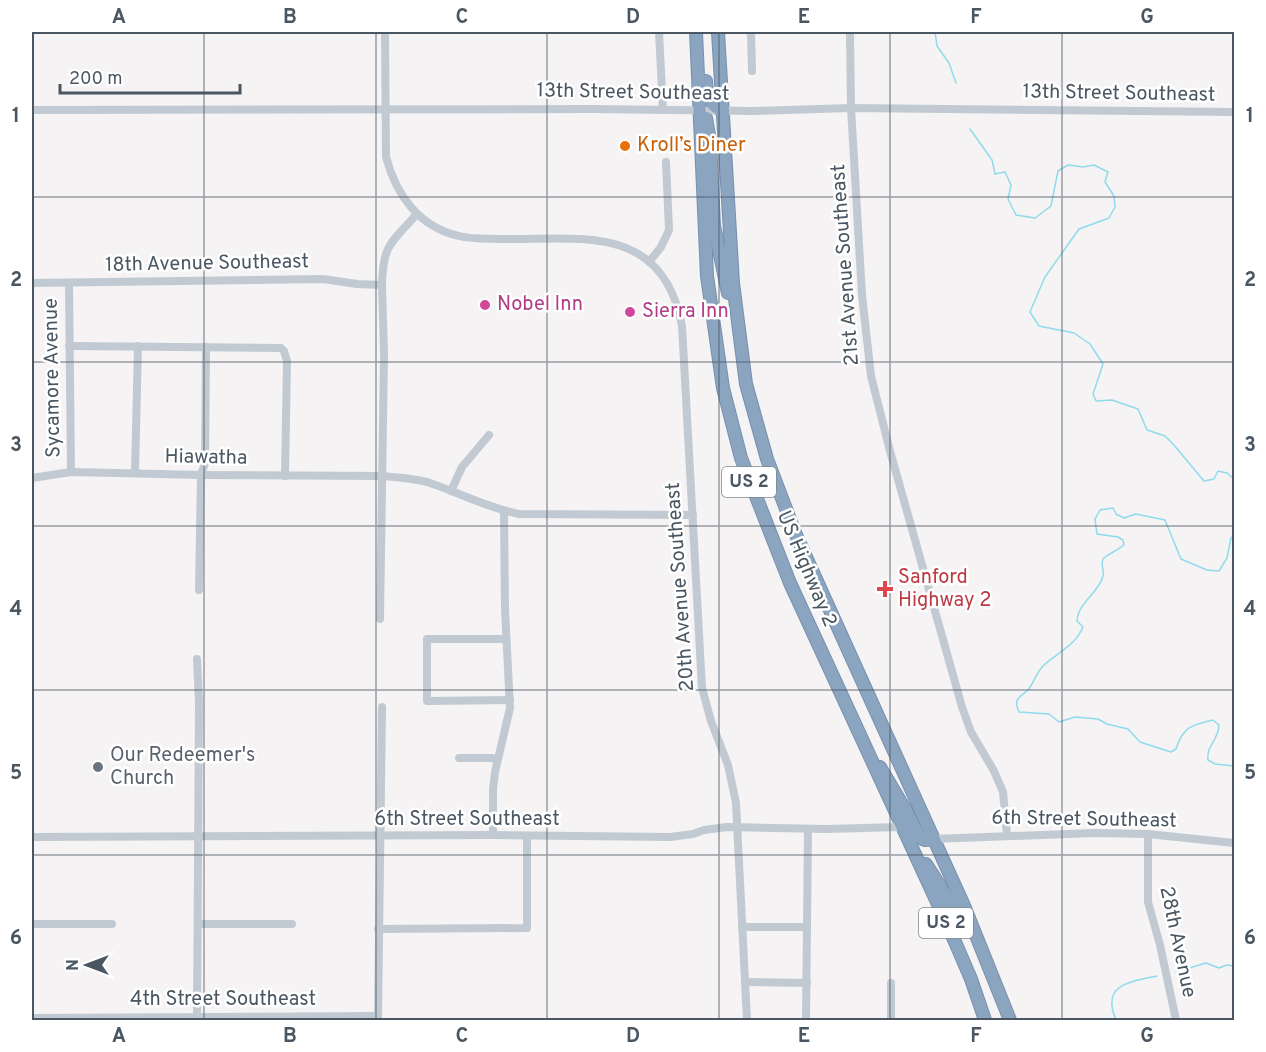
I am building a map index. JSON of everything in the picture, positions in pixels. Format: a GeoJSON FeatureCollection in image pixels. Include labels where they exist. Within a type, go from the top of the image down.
{"type":"FeatureCollection","features":[{"type":"Feature","properties":{"kind":"highway","name":"US Highway 2"},"geometry":{"type":"LineString","coordinates":[[696,32],[707,276],[723,388],[741,458],[753,495],[790,583],[949,928],[986,1020]]}},
{"type":"Feature","properties":{"kind":"highway"},"geometry":{"type":"LineString","coordinates":[[703,32],[707,97],[711,104],[723,111]]}},
{"type":"Feature","properties":{"kind":"highway","name":"US Highway 2"},"geometry":{"type":"LineString","coordinates":[[718,32],[732,273],[746,384],[755,422],[780,496],[800,545],[905,774],[984,954],[1010,1020]]}},
{"type":"Feature","properties":{"kind":"highway"},"geometry":{"type":"LineString","coordinates":[[699,111],[705,116],[710,141],[717,245],[738,329]]}},
{"type":"Feature","properties":{"kind":"highway"},"geometry":{"type":"LineString","coordinates":[[851,719],[893,787],[920,838],[925,840],[932,838]]}},
{"type":"Feature","properties":{"kind":"highway"},"geometry":{"type":"LineString","coordinates":[[901,827],[906,828],[910,833],[933,877],[984,954]]}},
{"type":"Feature","properties":{"kind":"street"},"geometry":{"type":"LineString","coordinates":[[386,32],[386,157],[391,175],[405,201],[417,214],[435,227],[461,237],[595,239],[620,244],[650,262],[661,247],[669,230],[666,162]]}},
{"type":"Feature","properties":{"kind":"street"},"geometry":{"type":"LineString","coordinates":[[659,32],[663,111]]}},
{"type":"Feature","properties":{"kind":"street"},"geometry":{"type":"LineString","coordinates":[[751,32],[752,71]]}},
{"type":"Feature","properties":{"kind":"street","name":"21st Avenue Southeast"},"geometry":{"type":"LineString","coordinates":[[850,32],[851,108],[862,295],[871,376],[962,707],[971,732],[994,771],[1003,792],[1007,835]]}},
{"type":"Feature","properties":{"kind":"street","name":"13th Street Southeast"},"geometry":{"type":"LineString","coordinates":[[32,110],[723,111],[851,108],[1234,112]]}},
{"type":"Feature","properties":{"kind":"street"},"geometry":{"type":"LineString","coordinates":[[380,619],[384,354],[382,264],[389,244],[417,214]]}},
{"type":"Feature","properties":{"kind":"street","name":"20th Avenue Southeast"},"geometry":{"type":"LineString","coordinates":[[650,262],[661,273],[671,290],[682,326],[702,688],[711,721],[728,765],[736,803],[747,1020]]}},
{"type":"Feature","properties":{"kind":"street","name":"18th Avenue Southeast"},"geometry":{"type":"LineString","coordinates":[[32,283],[323,279],[382,285]]}},
{"type":"Feature","properties":{"kind":"street","name":"Sycamore Avenue"},"geometry":{"type":"LineString","coordinates":[[69,283],[71,472]]}},
{"type":"Feature","properties":{"kind":"street"},"geometry":{"type":"LineString","coordinates":[[69,346],[275,346],[284,351],[287,361],[285,476]]}},
{"type":"Feature","properties":{"kind":"street"},"geometry":{"type":"LineString","coordinates":[[135,473],[138,346]]}},
{"type":"Feature","properties":{"kind":"street"},"geometry":{"type":"LineString","coordinates":[[199,590],[201,475],[205,463],[206,346]]}},
{"type":"Feature","properties":{"kind":"street"},"geometry":{"type":"LineString","coordinates":[[451,491],[462,467],[489,435]]}},
{"type":"Feature","properties":{"kind":"street","name":"Hiawatha"},"geometry":{"type":"LineString","coordinates":[[32,478],[71,472],[381,476],[409,478],[504,511],[527,514],[693,515]]}},
{"type":"Feature","properties":{"kind":"street"},"geometry":{"type":"LineString","coordinates":[[493,836],[492,790],[510,700],[506,639],[504,511]]}},
{"type":"Feature","properties":{"kind":"street"},"geometry":{"type":"LineString","coordinates":[[506,639],[427,639],[427,701],[510,700]]}},
{"type":"Feature","properties":{"kind":"street"},"geometry":{"type":"LineString","coordinates":[[197,659],[199,703],[197,1018]]}},
{"type":"Feature","properties":{"kind":"street"},"geometry":{"type":"LineString","coordinates":[[378,1018],[382,707]]}},
{"type":"Feature","properties":{"kind":"street"},"geometry":{"type":"LineString","coordinates":[[459,758],[497,760]]}},
{"type":"Feature","properties":{"kind":"street","name":"6th Street Southeast"},"geometry":{"type":"LineString","coordinates":[[32,837],[670,837],[704,830],[738,827],[808,829],[901,827]]}},
{"type":"Feature","properties":{"kind":"street"},"geometry":{"type":"LineString","coordinates":[[806,1020],[808,829]]}},
{"type":"Feature","properties":{"kind":"street","name":"6th Street Southeast"},"geometry":{"type":"LineString","coordinates":[[932,838],[1095,833],[1148,834],[1234,843]]}},
{"type":"Feature","properties":{"kind":"street","name":"28th Avenue"},"geometry":{"type":"LineString","coordinates":[[1148,834],[1148,902],[1176,1020]]}},
{"type":"Feature","properties":{"kind":"street"},"geometry":{"type":"LineString","coordinates":[[378,929],[527,928],[527,836]]}},
{"type":"Feature","properties":{"kind":"street"},"geometry":{"type":"LineString","coordinates":[[32,924],[112,924]]}},
{"type":"Feature","properties":{"kind":"street"},"geometry":{"type":"LineString","coordinates":[[198,924],[292,924]]}},
{"type":"Feature","properties":{"kind":"street"},"geometry":{"type":"LineString","coordinates":[[742,927],[807,927]]}},
{"type":"Feature","properties":{"kind":"street"},"geometry":{"type":"LineString","coordinates":[[745,982],[807,983]]}},
{"type":"Feature","properties":{"kind":"street"},"geometry":{"type":"LineString","coordinates":[[891,983],[891,1020]]}},
{"type":"Feature","properties":{"kind":"street","name":"4th Street Southeast"},"geometry":{"type":"LineString","coordinates":[[32,1018],[378,1018]]}},
{"type":"Feature","properties":{"kind":"waterway"},"geometry":{"type":"LineString","coordinates":[[935,32],[937,46],[949,63],[956,83]]}},
{"type":"Feature","properties":{"kind":"waterway"},"geometry":{"type":"LineString","coordinates":[[970,129],[992,160],[995,174],[1005,172],[1011,185],[1008,199],[1016,215],[1035,218],[1051,206],[1058,171],[1068,165],[1083,167],[1094,165],[1108,172],[1105,182],[1114,196],[1115,207],[1109,218],[1079,229],[1045,277],[1030,312],[1039,326],[1074,333],[1090,344],[1103,364],[1093,394],[1096,401],[1112,400],[1138,409],[1147,430],[1165,436],[1204,481],[1214,479],[1218,471],[1227,473],[1234,479]]}},
{"type":"Feature","properties":{"kind":"waterway"},"geometry":{"type":"LineString","coordinates":[[1234,535],[1231,538],[1227,558],[1219,571],[1207,570],[1181,559],[1165,520],[1136,514],[1124,518],[1116,514],[1113,508],[1100,510],[1095,519],[1097,534],[1118,537],[1123,540],[1124,545],[1103,560],[1101,582],[1078,614],[1077,621],[1083,627],[1080,634],[1043,666],[1028,690],[1018,699],[1017,704],[1019,712],[1049,714],[1059,722],[1075,717],[1098,719],[1107,724],[1128,729],[1140,742],[1171,752],[1176,749],[1185,731],[1213,720],[1219,725],[1208,760],[1215,764],[1234,766]]}},
{"type":"Feature","properties":{"kind":"waterway"},"geometry":{"type":"LineString","coordinates":[[1176,972],[1206,963],[1219,968],[1227,965],[1234,966]]}},
{"type":"Feature","properties":{"kind":"waterway"},"geometry":{"type":"LineString","coordinates":[[1116,1020],[1112,1008],[1115,992],[1127,983],[1157,976]]}},
{"type":"Feature","properties":{"kind":"place","name":"Kroll’s Diner"},"geometry":{"type":"Point","coordinates":[625,146]}},
{"type":"Feature","properties":{"kind":"place","name":"Nobel Inn"},"geometry":{"type":"Point","coordinates":[485,305]}},
{"type":"Feature","properties":{"kind":"place","name":"Sierra Inn"},"geometry":{"type":"Point","coordinates":[630,312]}},
{"type":"Feature","properties":{"kind":"place","name":"Sanford Highway 2"},"geometry":{"type":"Point","coordinates":[885,589]}},
{"type":"Feature","properties":{"kind":"place","name":"Our Redeemer's Church"},"geometry":{"type":"Point","coordinates":[98,767]}}]}
